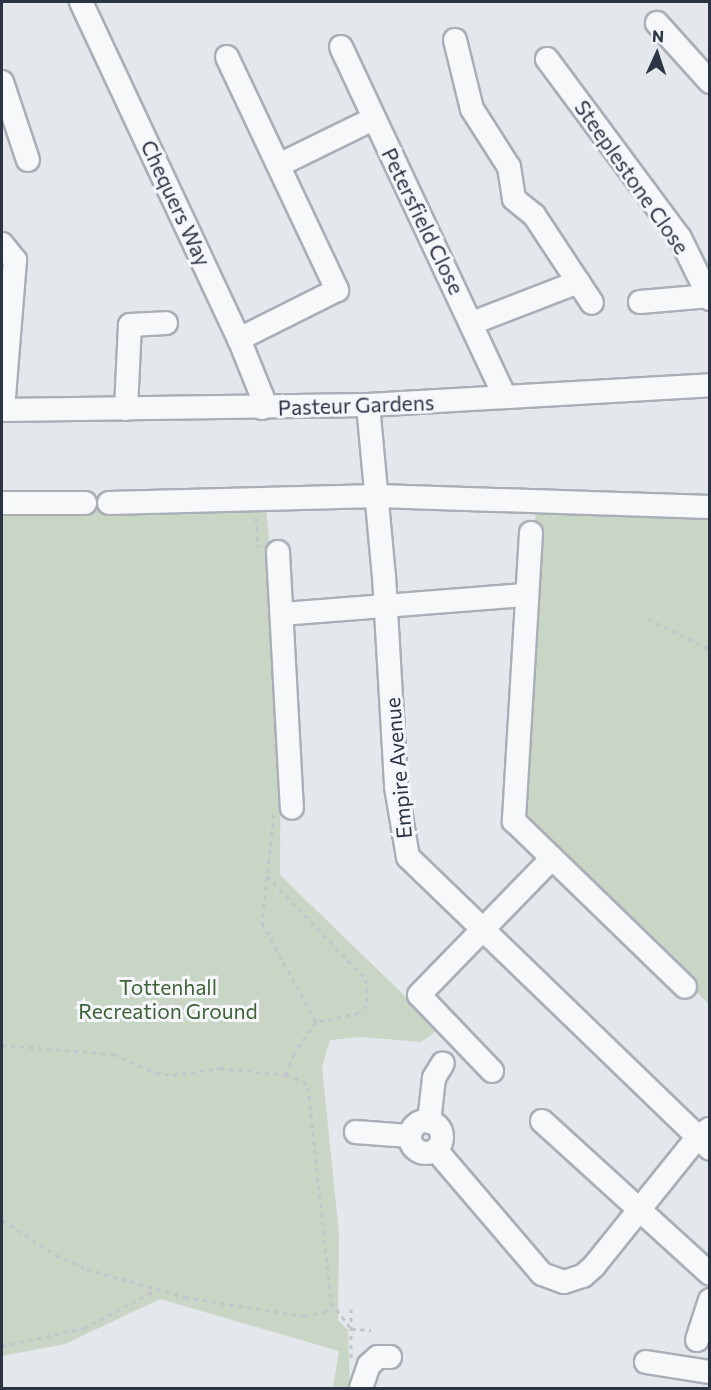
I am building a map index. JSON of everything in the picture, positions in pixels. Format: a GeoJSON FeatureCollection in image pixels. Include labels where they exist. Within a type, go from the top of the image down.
{"type":"FeatureCollection","features":[{"type":"Feature","properties":{"kind":"street","name":"Chequers Way"},"geometry":{"type":"LineString","coordinates":[[81,2],[239,339],[262,396],[262,408]]}},
{"type":"Feature","properties":{"kind":"street"},"geometry":{"type":"LineString","coordinates":[[657,23],[708,76]]}},
{"type":"Feature","properties":{"kind":"street"},"geometry":{"type":"LineString","coordinates":[[455,40],[472,109],[509,167],[514,199],[534,215],[592,303]]}},
{"type":"Feature","properties":{"kind":"street","name":"Petersfield Close"},"geometry":{"type":"LineString","coordinates":[[341,47],[372,118],[472,323],[504,396]]}},
{"type":"Feature","properties":{"kind":"street"},"geometry":{"type":"LineString","coordinates":[[227,57],[337,290],[239,339]]}},
{"type":"Feature","properties":{"kind":"street","name":"Steeplestone Close"},"geometry":{"type":"LineString","coordinates":[[547,59],[680,238],[709,297]]}},
{"type":"Feature","properties":{"kind":"street"},"geometry":{"type":"LineString","coordinates":[[2,82],[28,160]]}},
{"type":"Feature","properties":{"kind":"street"},"geometry":{"type":"LineString","coordinates":[[279,165],[372,118]]}},
{"type":"Feature","properties":{"kind":"street"},"geometry":{"type":"LineString","coordinates":[[2,410],[8,252]]}},
{"type":"Feature","properties":{"kind":"street"},"geometry":{"type":"LineString","coordinates":[[472,323],[578,282]]}},
{"type":"Feature","properties":{"kind":"street"},"geometry":{"type":"LineString","coordinates":[[640,302],[709,297]]}},
{"type":"Feature","properties":{"kind":"street"},"geometry":{"type":"LineString","coordinates":[[126,409],[130,326],[166,322]]}},
{"type":"Feature","properties":{"kind":"street","name":"Pasteur Gardens"},"geometry":{"type":"LineString","coordinates":[[2,410],[368,405],[710,385]]}},
{"type":"Feature","properties":{"kind":"street","name":"Empire Avenue"},"geometry":{"type":"LineString","coordinates":[[368,405],[386,603],[396,787],[408,857],[480,929],[705,1139]]}},
{"type":"Feature","properties":{"kind":"street"},"geometry":{"type":"LineString","coordinates":[[109,503],[378,496],[710,507]]}},
{"type":"Feature","properties":{"kind":"street"},"geometry":{"type":"LineString","coordinates":[[2,503],[85,503]]}},
{"type":"Feature","properties":{"kind":"street"},"geometry":{"type":"LineString","coordinates":[[531,533],[514,821],[685,987]]}},
{"type":"Feature","properties":{"kind":"street"},"geometry":{"type":"LineString","coordinates":[[268,552],[282,614],[283,807]]}},
{"type":"Feature","properties":{"kind":"street"},"geometry":{"type":"LineString","coordinates":[[282,614],[386,603],[526,595]]}},
{"type":"Feature","properties":{"kind":"street"},"geometry":{"type":"LineString","coordinates":[[492,1071],[419,995],[480,929],[552,858]]}},
{"type":"Feature","properties":{"kind":"street"},"geometry":{"type":"LineString","coordinates":[[429,1122],[434,1078],[443,1063]]}},
{"type":"Feature","properties":{"kind":"street"},"geometry":{"type":"LineString","coordinates":[[542,1121],[637,1211],[710,1274]]}},
{"type":"Feature","properties":{"kind":"street"},"geometry":{"type":"LineString","coordinates":[[429,1122],[442,1134],[436,1150],[419,1152],[411,1145],[410,1136],[418,1123],[429,1122]]}},
{"type":"Feature","properties":{"kind":"street"},"geometry":{"type":"LineString","coordinates":[[356,1132],[410,1136]]}},
{"type":"Feature","properties":{"kind":"street"},"geometry":{"type":"LineString","coordinates":[[436,1150],[542,1274],[553,1280],[564,1282],[584,1276],[637,1211],[705,1139]]}},
{"type":"Feature","properties":{"kind":"street"},"geometry":{"type":"LineString","coordinates":[[697,1340],[710,1300]]}},
{"type":"Feature","properties":{"kind":"street"},"geometry":{"type":"LineString","coordinates":[[361,1389],[369,1365],[378,1357],[390,1357]]}},
{"type":"Feature","properties":{"kind":"street"},"geometry":{"type":"LineString","coordinates":[[646,1362],[710,1372]]}},
{"type":"Feature","properties":{"kind":"path"},"geometry":{"type":"LineString","coordinates":[[244,517],[256,517],[268,552]]}},
{"type":"Feature","properties":{"kind":"path"},"geometry":{"type":"LineString","coordinates":[[648,619],[710,650]]}},
{"type":"Feature","properties":{"kind":"path"},"geometry":{"type":"LineString","coordinates":[[283,807],[267,876],[262,923],[316,1022]]}},
{"type":"Feature","properties":{"kind":"path"},"geometry":{"type":"LineString","coordinates":[[267,876],[366,979],[367,1005],[359,1013],[316,1022],[294,1054],[286,1075]]}},
{"type":"Feature","properties":{"kind":"path"},"geometry":{"type":"LineString","coordinates":[[2,1046],[114,1054],[131,1059],[156,1073],[173,1075],[191,1069],[220,1068],[286,1075],[308,1087],[331,1302],[336,1312],[351,1329],[370,1330]]}},
{"type":"Feature","properties":{"kind":"path"},"geometry":{"type":"LineString","coordinates":[[2,1220],[56,1255],[100,1273],[157,1289],[304,1316],[336,1312]]}},
{"type":"Feature","properties":{"kind":"path"},"geometry":{"type":"LineString","coordinates":[[2,1346],[84,1328],[157,1289]]}},
{"type":"Feature","properties":{"kind":"path"},"geometry":{"type":"LineString","coordinates":[[325,1312],[331,1302]]}},
{"type":"Feature","properties":{"kind":"path"},"geometry":{"type":"LineString","coordinates":[[351,1309],[351,1361]]}},
{"type":"Feature","properties":{"kind":"green space","name":"Tottenhall Recreation Ground"},"geometry":{"type":"Polygon","coordinates":[[[266,505],[281,686],[280,875],[439,1029],[421,1042],[362,1037],[330,1040],[322,1067],[339,1234],[338,1320],[348,1330],[350,1388],[333,1388],[339,1351],[160,1299],[65,1344],[2,1356],[2,508],[266,505]]]}},
{"type":"Feature","properties":{"kind":"green space"},"geometry":{"type":"Polygon","coordinates":[[[536,509],[709,517],[709,1004],[515,816],[536,509]]]}}]}
